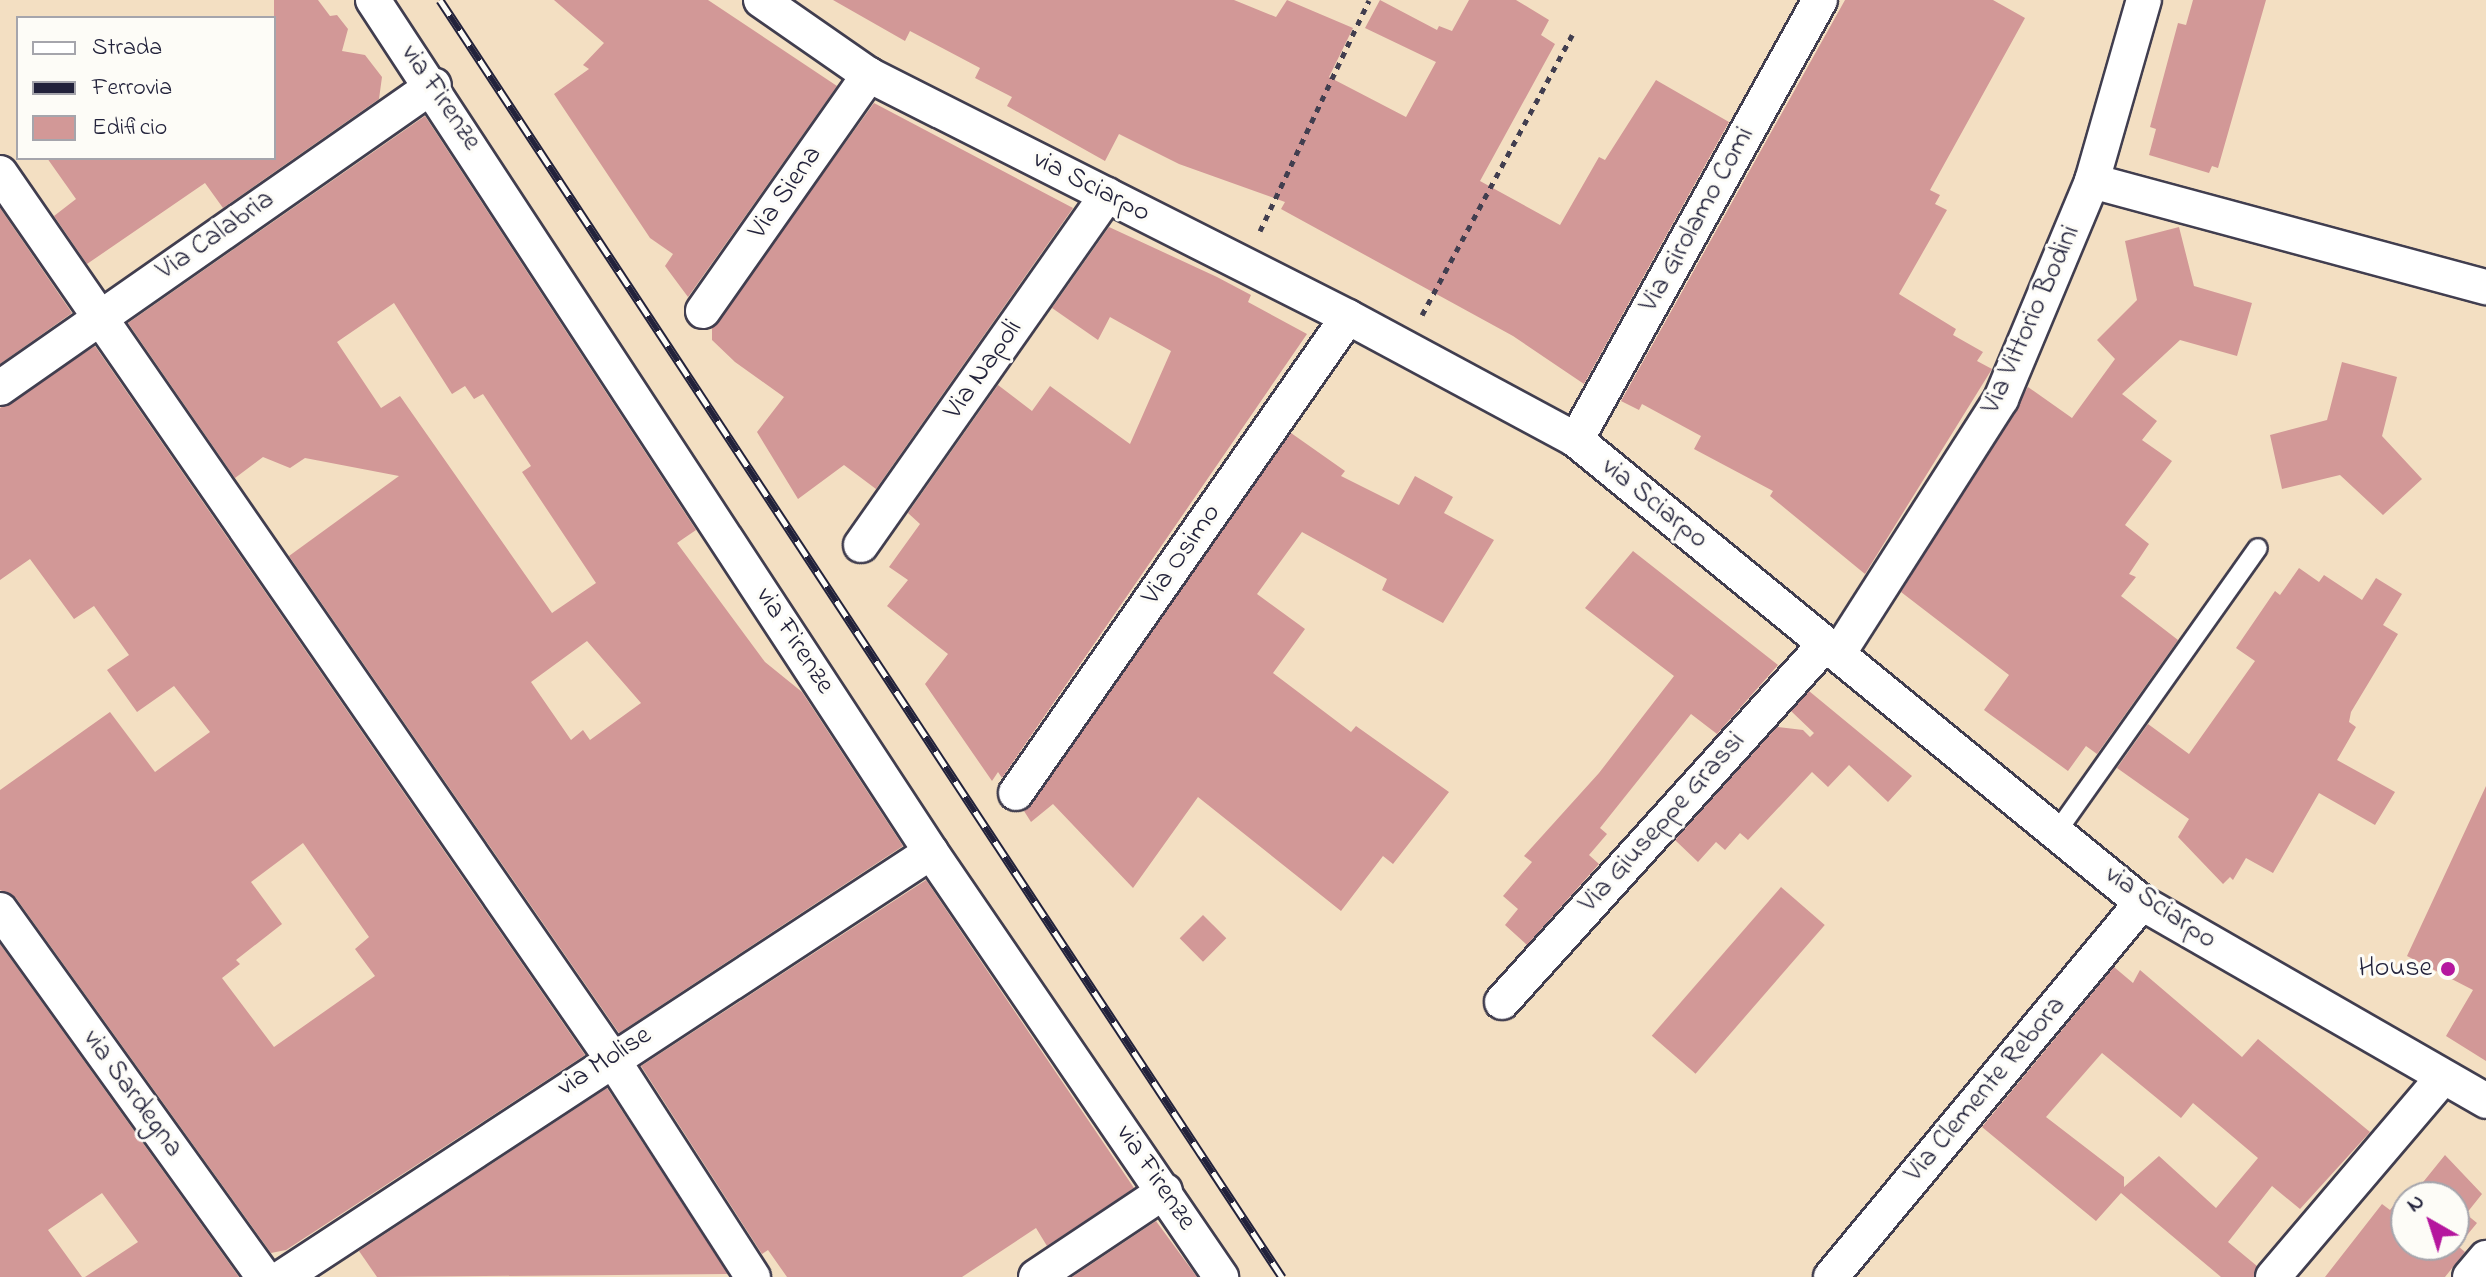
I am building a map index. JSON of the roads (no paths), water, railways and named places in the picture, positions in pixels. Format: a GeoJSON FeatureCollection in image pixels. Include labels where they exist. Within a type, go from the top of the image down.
{"type":"FeatureCollection","features":[{"type":"Feature","properties":{"kind":"street","name":"via Firenze"},"geometry":{"type":"LineString","coordinates":[[373,0],[434,85],[931,852],[1221,1277]]}},
{"type":"Feature","properties":{"kind":"street","name":"via Sciarpo"},"geometry":{"type":"LineString","coordinates":[[761,0],[869,75],[1348,317],[1576,440],[2142,903],[2486,1101]]}},
{"type":"Feature","properties":{"kind":"street","name":"Via Girolamo Comi"},"geometry":{"type":"LineString","coordinates":[[1576,440],[1820,0]]}},
{"type":"Feature","properties":{"kind":"street","name":"Via Vittorio Bodini"},"geometry":{"type":"LineString","coordinates":[[1831,649],[2001,399],[2092,181],[2144,0]]}},
{"type":"Feature","properties":{"kind":"street","name":"Via Siena"},"geometry":{"type":"LineString","coordinates":[[703,311],[869,75]]}},
{"type":"Feature","properties":{"kind":"street","name":"Via Calabria"},"geometry":{"type":"LineString","coordinates":[[0,388],[434,85]]}},
{"type":"Feature","properties":{"kind":"street"},"geometry":{"type":"LineString","coordinates":[[0,173],[611,1057],[753,1277]]}},
{"type":"Feature","properties":{"kind":"street"},"geometry":{"type":"LineString","coordinates":[[2092,181],[2486,287]]}},
{"type":"Feature","properties":{"kind":"street","name":"Via Napoli"},"geometry":{"type":"LineString","coordinates":[[861,545],[1107,195]]}},
{"type":"Feature","properties":{"kind":"street","name":"Via Osimo"},"geometry":{"type":"LineString","coordinates":[[1016,793],[1348,317]]}},
{"type":"Feature","properties":{"kind":"street","name":"Via Giuseppe Grassi"},"geometry":{"type":"LineString","coordinates":[[1502,1002],[1831,649]]}},
{"type":"Feature","properties":{"kind":"street","name":"via Molise"},"geometry":{"type":"LineString","coordinates":[[283,1277],[611,1057],[931,852]]}},
{"type":"Feature","properties":{"kind":"street","name":"Via Clemente Rebora"},"geometry":{"type":"LineString","coordinates":[[1831,1277],[2142,903]]}},
{"type":"Feature","properties":{"kind":"street","name":"via Sardegna"},"geometry":{"type":"LineString","coordinates":[[0,910],[264,1277]]}},
{"type":"Feature","properties":{"kind":"street"},"geometry":{"type":"LineString","coordinates":[[2273,1277],[2443,1077]]}},
{"type":"Feature","properties":{"kind":"street"},"geometry":{"type":"LineString","coordinates":[[1036,1277],[1165,1191]]}},
{"type":"Feature","properties":{"kind":"street"},"geometry":{"type":"LineString","coordinates":[[2470,1277],[2486,1258]]}},
{"type":"Feature","properties":{"kind":"lane"},"geometry":{"type":"LineString","coordinates":[[2056,833],[2258,548]]}},
{"type":"Feature","properties":{"kind":"railway"},"geometry":{"type":"LineString","coordinates":[[440,0],[1282,1277]]}},
{"type":"Feature","properties":{"kind":"place","name":"House"},"geometry":{"type":"Point","coordinates":[2448,969]}}]}
